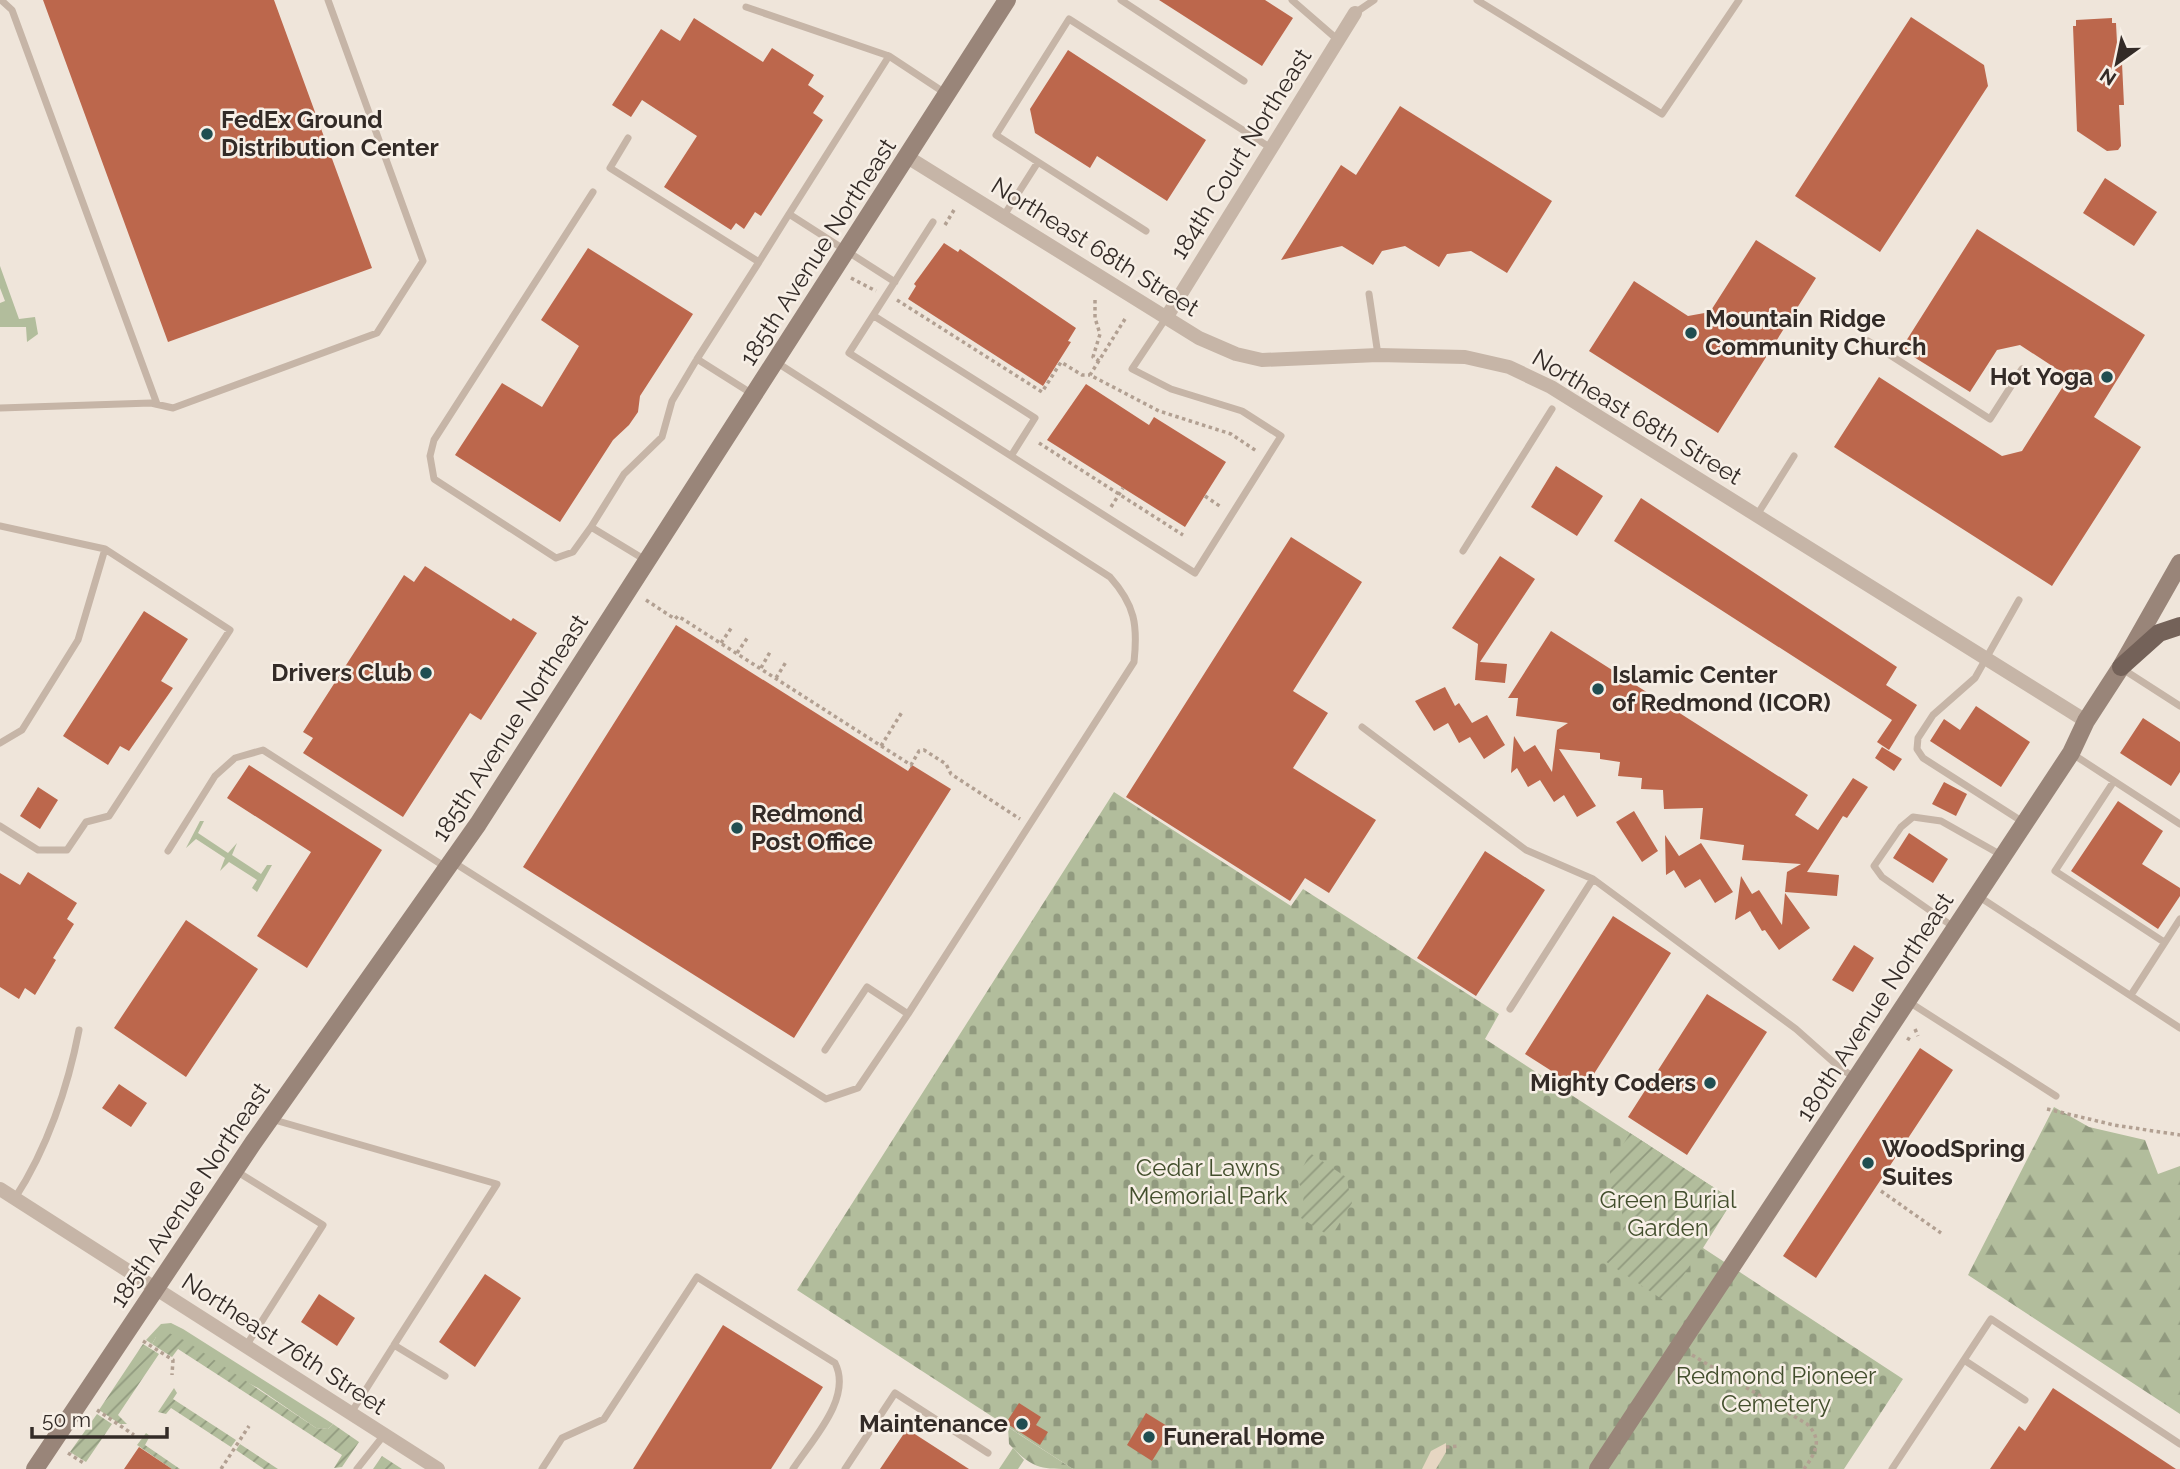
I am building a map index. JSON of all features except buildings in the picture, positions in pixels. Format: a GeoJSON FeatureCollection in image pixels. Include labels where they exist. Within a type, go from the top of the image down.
{"type":"FeatureCollection","features":[{"type":"Feature","properties":{"kind":"main road"},"geometry":{"type":"LineString","coordinates":[[2121,667],[2159,633],[2180,626]]}},
{"type":"Feature","properties":{"kind":"street","name":"185th Avenue Northeast"},"geometry":{"type":"LineString","coordinates":[[35,1469],[271,1119],[450,865],[909,158],[1007,0]]}},
{"type":"Feature","properties":{"kind":"street","name":"184th Court Northeast"},"geometry":{"type":"LineString","coordinates":[[1166,318],[1355,13]]}},
{"type":"Feature","properties":{"kind":"street","name":"Northeast 68th Street"},"geometry":{"type":"LineString","coordinates":[[909,158],[1199,338],[1236,354],[1262,360],[1378,355],[1465,357],[1509,367],[1551,387],[2085,721]]}},
{"type":"Feature","properties":{"kind":"street","name":"180th Avenue Northeast"},"geometry":{"type":"LineString","coordinates":[[1598,1469],[2071,753],[2085,721],[2121,667],[2180,563]]}},
{"type":"Feature","properties":{"kind":"street","name":"Northeast 76th Street"},"geometry":{"type":"LineString","coordinates":[[0,1189],[438,1469]]}},
{"type":"Feature","properties":{"kind":"lane"},"geometry":{"type":"LineString","coordinates":[[1,0],[12,10],[157,404]]}},
{"type":"Feature","properties":{"kind":"lane"},"geometry":{"type":"LineString","coordinates":[[0,408],[157,404],[173,408],[377,333],[423,261],[328,0]]}},
{"type":"Feature","properties":{"kind":"lane"},"geometry":{"type":"LineString","coordinates":[[1121,0],[1244,81]]}},
{"type":"Feature","properties":{"kind":"lane"},"geometry":{"type":"LineString","coordinates":[[1292,0],[1338,40]]}},
{"type":"Feature","properties":{"kind":"lane"},"geometry":{"type":"LineString","coordinates":[[1355,13],[1374,0]]}},
{"type":"Feature","properties":{"kind":"lane"},"geometry":{"type":"LineString","coordinates":[[1477,0],[1662,114],[1740,0]]}},
{"type":"Feature","properties":{"kind":"lane"},"geometry":{"type":"LineString","coordinates":[[746,7],[889,56],[948,95]]}},
{"type":"Feature","properties":{"kind":"lane"},"geometry":{"type":"LineString","coordinates":[[1146,231],[996,135],[1069,19],[1271,148]]}},
{"type":"Feature","properties":{"kind":"lane"},"geometry":{"type":"LineString","coordinates":[[593,192],[434,440],[430,456],[434,480],[555,558],[573,552],[624,474],[662,437],[672,401],[697,359],[889,56]]}},
{"type":"Feature","properties":{"kind":"lane"},"geometry":{"type":"LineString","coordinates":[[628,138],[610,167],[759,262]]}},
{"type":"Feature","properties":{"kind":"lane"},"geometry":{"type":"LineString","coordinates":[[1003,218],[1038,162]]}},
{"type":"Feature","properties":{"kind":"lane"},"geometry":{"type":"LineString","coordinates":[[789,214],[895,282]]}},
{"type":"Feature","properties":{"kind":"lane"},"geometry":{"type":"LineString","coordinates":[[933,222],[849,353],[1195,573],[1281,436],[1242,411],[1171,389],[1132,369],[1166,318]]}},
{"type":"Feature","properties":{"kind":"lane"},"geometry":{"type":"LineString","coordinates":[[1369,294],[1378,355]]}},
{"type":"Feature","properties":{"kind":"lane"},"geometry":{"type":"LineString","coordinates":[[874,316],[1035,418],[1011,456]]}},
{"type":"Feature","properties":{"kind":"lane"},"geometry":{"type":"LineString","coordinates":[[1868,341],[1990,419],[2022,369]]}},
{"type":"Feature","properties":{"kind":"lane"},"geometry":{"type":"LineString","coordinates":[[697,359],[754,395]]}},
{"type":"Feature","properties":{"kind":"lane"},"geometry":{"type":"LineString","coordinates":[[168,851],[215,776],[235,758],[263,750],[826,1099],[858,1088],[1134,662],[1135,619],[1126,596],[1110,577],[776,362]]}},
{"type":"Feature","properties":{"kind":"lane"},"geometry":{"type":"LineString","coordinates":[[1463,551],[1552,409]]}},
{"type":"Feature","properties":{"kind":"lane"},"geometry":{"type":"LineString","coordinates":[[1757,516],[1794,457]]}},
{"type":"Feature","properties":{"kind":"lane"},"geometry":{"type":"LineString","coordinates":[[0,526],[105,549],[230,629],[108,816],[86,822],[67,850],[38,850],[0,825]]}},
{"type":"Feature","properties":{"kind":"lane"},"geometry":{"type":"LineString","coordinates":[[591,527],[648,561]]}},
{"type":"Feature","properties":{"kind":"lane"},"geometry":{"type":"LineString","coordinates":[[0,743],[22,730],[78,640],[105,549]]}},
{"type":"Feature","properties":{"kind":"lane"},"geometry":{"type":"LineString","coordinates":[[2019,600],[1984,657],[1975,678],[1933,715],[1917,738],[1917,749],[1923,758],[2025,823]]}},
{"type":"Feature","properties":{"kind":"lane"},"geometry":{"type":"LineString","coordinates":[[2121,667],[2180,705]]}},
{"type":"Feature","properties":{"kind":"lane"},"geometry":{"type":"LineString","coordinates":[[1362,727],[1526,850],[1593,879],[1796,1029],[1857,1080]]}},
{"type":"Feature","properties":{"kind":"lane"},"geometry":{"type":"LineString","coordinates":[[2071,753],[2180,824]]}},
{"type":"Feature","properties":{"kind":"lane"},"geometry":{"type":"LineString","coordinates":[[2114,781],[2055,871],[2164,942]]}},
{"type":"Feature","properties":{"kind":"lane"},"geometry":{"type":"LineString","coordinates":[[1956,928],[1882,877],[1874,866],[1901,827],[1913,817],[1941,821],[2003,856]]}},
{"type":"Feature","properties":{"kind":"lane"},"geometry":{"type":"LineString","coordinates":[[1510,1009],[1593,879]]}},
{"type":"Feature","properties":{"kind":"lane"},"geometry":{"type":"LineString","coordinates":[[1977,895],[2180,1028]]}},
{"type":"Feature","properties":{"kind":"lane"},"geometry":{"type":"LineString","coordinates":[[2131,995],[2180,919]]}},
{"type":"Feature","properties":{"kind":"lane"},"geometry":{"type":"LineString","coordinates":[[825,1050],[867,987],[908,1014]]}},
{"type":"Feature","properties":{"kind":"lane"},"geometry":{"type":"LineString","coordinates":[[1908,1002],[2056,1096]]}},
{"type":"Feature","properties":{"kind":"lane"},"geometry":{"type":"LineString","coordinates":[[15,1199],[33,1168],[71,1071],[79,1030]]}},
{"type":"Feature","properties":{"kind":"lane"},"geometry":{"type":"LineString","coordinates":[[271,1119],[497,1184],[351,1414]]}},
{"type":"Feature","properties":{"kind":"lane"},"geometry":{"type":"LineString","coordinates":[[236,1171],[323,1225],[246,1346]]}},
{"type":"Feature","properties":{"kind":"lane"},"geometry":{"type":"LineString","coordinates":[[542,1469],[562,1438],[604,1419],[697,1277],[835,1363],[840,1373],[839,1391],[828,1415],[793,1469]]}},
{"type":"Feature","properties":{"kind":"lane"},"geometry":{"type":"LineString","coordinates":[[1892,1469],[1991,1319],[2180,1444]]}},
{"type":"Feature","properties":{"kind":"lane"},"geometry":{"type":"LineString","coordinates":[[394,1345],[445,1376]]}},
{"type":"Feature","properties":{"kind":"lane"},"geometry":{"type":"LineString","coordinates":[[1964,1360],[2025,1401]]}},
{"type":"Feature","properties":{"kind":"lane"},"geometry":{"type":"LineString","coordinates":[[845,1469],[895,1393],[988,1453]]}},
{"type":"Feature","properties":{"kind":"lane"},"geometry":{"type":"LineString","coordinates":[[357,1469],[384,1435]]}},
{"type":"Feature","properties":{"kind":"path"},"geometry":{"type":"LineString","coordinates":[[942,229],[954,210]]}},
{"type":"Feature","properties":{"kind":"path"},"geometry":{"type":"LineString","coordinates":[[852,278],[865,286]]}},
{"type":"Feature","properties":{"kind":"path"},"geometry":{"type":"LineString","coordinates":[[898,298],[1042,392],[1061,362],[1083,375],[1090,375]]}},
{"type":"Feature","properties":{"kind":"path"},"geometry":{"type":"LineString","coordinates":[[1095,300],[1095,318],[1100,334],[1093,357],[1099,361]]}},
{"type":"Feature","properties":{"kind":"path"},"geometry":{"type":"LineString","coordinates":[[1039,443],[1183,535]]}},
{"type":"Feature","properties":{"kind":"path"},"geometry":{"type":"LineString","coordinates":[[1106,516],[1123,488]]}},
{"type":"Feature","properties":{"kind":"path"},"geometry":{"type":"LineString","coordinates":[[1205,496],[1232,514]]}},
{"type":"Feature","properties":{"kind":"path"},"geometry":{"type":"LineString","coordinates":[[646,600],[675,619],[678,615],[911,765],[919,751],[924,750],[946,764],[951,774],[1020,819]]}},
{"type":"Feature","properties":{"kind":"path"},"geometry":{"type":"LineString","coordinates":[[721,644],[732,627]]}},
{"type":"Feature","properties":{"kind":"path"},"geometry":{"type":"LineString","coordinates":[[737,654],[748,637]]}},
{"type":"Feature","properties":{"kind":"path"},"geometry":{"type":"LineString","coordinates":[[760,668],[770,652]]}},
{"type":"Feature","properties":{"kind":"path"},"geometry":{"type":"LineString","coordinates":[[776,678],[786,662]]}},
{"type":"Feature","properties":{"kind":"path"},"geometry":{"type":"LineString","coordinates":[[881,746],[902,712]]}},
{"type":"Feature","properties":{"kind":"path"},"geometry":{"type":"LineString","coordinates":[[1915,1029],[1918,1036]]}},
{"type":"Feature","properties":{"kind":"path"},"geometry":{"type":"LineString","coordinates":[[1907,1038],[1912,1041]]}},
{"type":"Feature","properties":{"kind":"path"},"geometry":{"type":"LineString","coordinates":[[2047,1109],[2114,1125],[2180,1135]]}},
{"type":"Feature","properties":{"kind":"path"},"geometry":{"type":"LineString","coordinates":[[1881,1191],[1941,1233]]}},
{"type":"Feature","properties":{"kind":"path"},"geometry":{"type":"LineString","coordinates":[[143,1341],[173,1360],[172,1375]]}},
{"type":"Feature","properties":{"kind":"path"},"geometry":{"type":"LineString","coordinates":[[1680,1347],[1815,1433],[1817,1448],[1804,1469]]}},
{"type":"Feature","properties":{"kind":"path"},"geometry":{"type":"LineString","coordinates":[[97,1410],[134,1435]]}},
{"type":"Feature","properties":{"kind":"path"},"geometry":{"type":"LineString","coordinates":[[221,1469],[249,1426]]}},
{"type":"Feature","properties":{"kind":"path"},"geometry":{"type":"LineString","coordinates":[[1446,1447],[1460,1446]]}},
{"type":"Feature","properties":{"kind":"path"},"geometry":{"type":"LineString","coordinates":[[68,1453],[85,1464]]}},
{"type":"Feature","properties":{"kind":"green space"},"geometry":{"type":"Polygon","coordinates":[[[0,266],[19,319],[35,317],[38,334],[27,342],[26,327],[0,327],[0,303],[5,301],[0,288],[0,266]]]}},
{"type":"Feature","properties":{"kind":"green space","name":"Cedar Lawns Memorial Park"},"geometry":{"type":"Polygon","coordinates":[[[1114,792],[1291,906],[1303,889],[1499,1014],[1485,1039],[1733,1200],[1703,1248],[1903,1379],[1844,1469],[1073,1469],[797,1290],[1114,792]]]}},
{"type":"Feature","properties":{"kind":"green space"},"geometry":{"type":"Polygon","coordinates":[[[200,821],[204,821],[198,833],[228,853],[237,843],[232,855],[261,874],[267,865],[272,865],[257,892],[252,888],[257,880],[229,862],[220,871],[225,858],[196,839],[186,848],[200,821]]]}},
{"type":"Feature","properties":{"kind":"green space"},"geometry":{"type":"Polygon","coordinates":[[[2054,1107],[2089,1127],[2145,1140],[2158,1174],[2180,1166],[2180,1414],[1968,1275],[2054,1107]]]}},
{"type":"Feature","properties":{"kind":"green space","name":"Green Burial Garden"},"geometry":{"type":"Polygon","coordinates":[[[1630,1133],[1733,1200],[1666,1302],[1605,1261],[1623,1231],[1622,1211],[1610,1186],[1610,1166],[1630,1133]]]}},
{"type":"Feature","properties":{"kind":"green space"},"geometry":{"type":"Polygon","coordinates":[[[1310,1153],[1346,1177],[1352,1203],[1331,1237],[1301,1218],[1304,1194],[1297,1179],[1310,1153]]]}},
{"type":"Feature","properties":{"kind":"green space"},"geometry":{"type":"Polygon","coordinates":[[[171,1323],[333,1424],[328,1429],[316,1428],[258,1388],[156,1337],[152,1344],[146,1340],[161,1324],[171,1323]]]}},
{"type":"Feature","properties":{"kind":"green space"},"geometry":{"type":"Polygon","coordinates":[[[169,1333],[186,1341],[316,1428],[328,1429],[333,1424],[359,1442],[342,1467],[334,1468],[342,1455],[178,1349],[172,1357],[152,1344],[156,1337],[169,1333]]]}},
{"type":"Feature","properties":{"kind":"green space"},"geometry":{"type":"Polygon","coordinates":[[[143,1344],[159,1354],[118,1415],[127,1424],[120,1424],[99,1410],[143,1344]]]}},
{"type":"Feature","properties":{"kind":"green space"},"geometry":{"type":"Polygon","coordinates":[[[174,1388],[177,1393],[173,1399],[236,1440],[231,1447],[171,1408],[166,1414],[158,1412],[174,1388]]]}},
{"type":"Feature","properties":{"kind":"green space"},"geometry":{"type":"Polygon","coordinates":[[[97,1414],[112,1424],[86,1462],[70,1452],[97,1414]]]}},
{"type":"Feature","properties":{"kind":"green space"},"geometry":{"type":"Polygon","coordinates":[[[1008,1427],[1073,1469],[1044,1468],[1031,1463],[1009,1444],[1008,1427]]]}},
{"type":"Feature","properties":{"kind":"green space"},"geometry":{"type":"Polygon","coordinates":[[[146,1433],[150,1436],[145,1445],[180,1469],[172,1469],[137,1445],[146,1433]]]}},
{"type":"Feature","properties":{"kind":"green space"},"geometry":{"type":"Polygon","coordinates":[[[240,1444],[278,1469],[264,1469],[236,1450],[240,1444]]]}},
{"type":"Feature","properties":{"kind":"green space"},"geometry":{"type":"Polygon","coordinates":[[[1013,1448],[1024,1460],[1018,1469],[999,1469],[1013,1448]]]}},
{"type":"Feature","properties":{"kind":"green space"},"geometry":{"type":"Polygon","coordinates":[[[382,1456],[402,1469],[373,1469],[382,1456]]]}},
{"type":"Feature","properties":{"kind":"shaded area"},"geometry":{"type":"Polygon","coordinates":[[[1446,1443],[1446,1452],[1436,1469],[1422,1469],[1431,1451],[1446,1443]]]}},
{"type":"Feature","properties":{"kind":"place","name":"FedEx Ground Distribution Center"},"geometry":{"type":"Point","coordinates":[207,134]}},
{"type":"Feature","properties":{"kind":"place","name":"Mountain Ridge Community Church"},"geometry":{"type":"Point","coordinates":[1691,333]}},
{"type":"Feature","properties":{"kind":"place","name":"Hot Yoga"},"geometry":{"type":"Point","coordinates":[2107,377]}},
{"type":"Feature","properties":{"kind":"place","name":"Drivers Club"},"geometry":{"type":"Point","coordinates":[426,673]}},
{"type":"Feature","properties":{"kind":"place","name":"Islamic Center of Redmond (ICOR)"},"geometry":{"type":"Point","coordinates":[1598,689]}},
{"type":"Feature","properties":{"kind":"place","name":"Redmond Post Office"},"geometry":{"type":"Point","coordinates":[737,828]}},
{"type":"Feature","properties":{"kind":"place","name":"Mighty Coders"},"geometry":{"type":"Point","coordinates":[1710,1083]}},
{"type":"Feature","properties":{"kind":"place","name":"WoodSpring Suites"},"geometry":{"type":"Point","coordinates":[1868,1163]}},
{"type":"Feature","properties":{"kind":"place","name":"Maintenance"},"geometry":{"type":"Point","coordinates":[1022,1424]}},
{"type":"Feature","properties":{"kind":"place","name":"Funeral Home"},"geometry":{"type":"Point","coordinates":[1149,1437]}},
{"type":"Feature","properties":{"kind":"park label","name":"Redmond Pioneer Cemetery"},"geometry":{"type":"Point","coordinates":[1776,1390]}}]}
